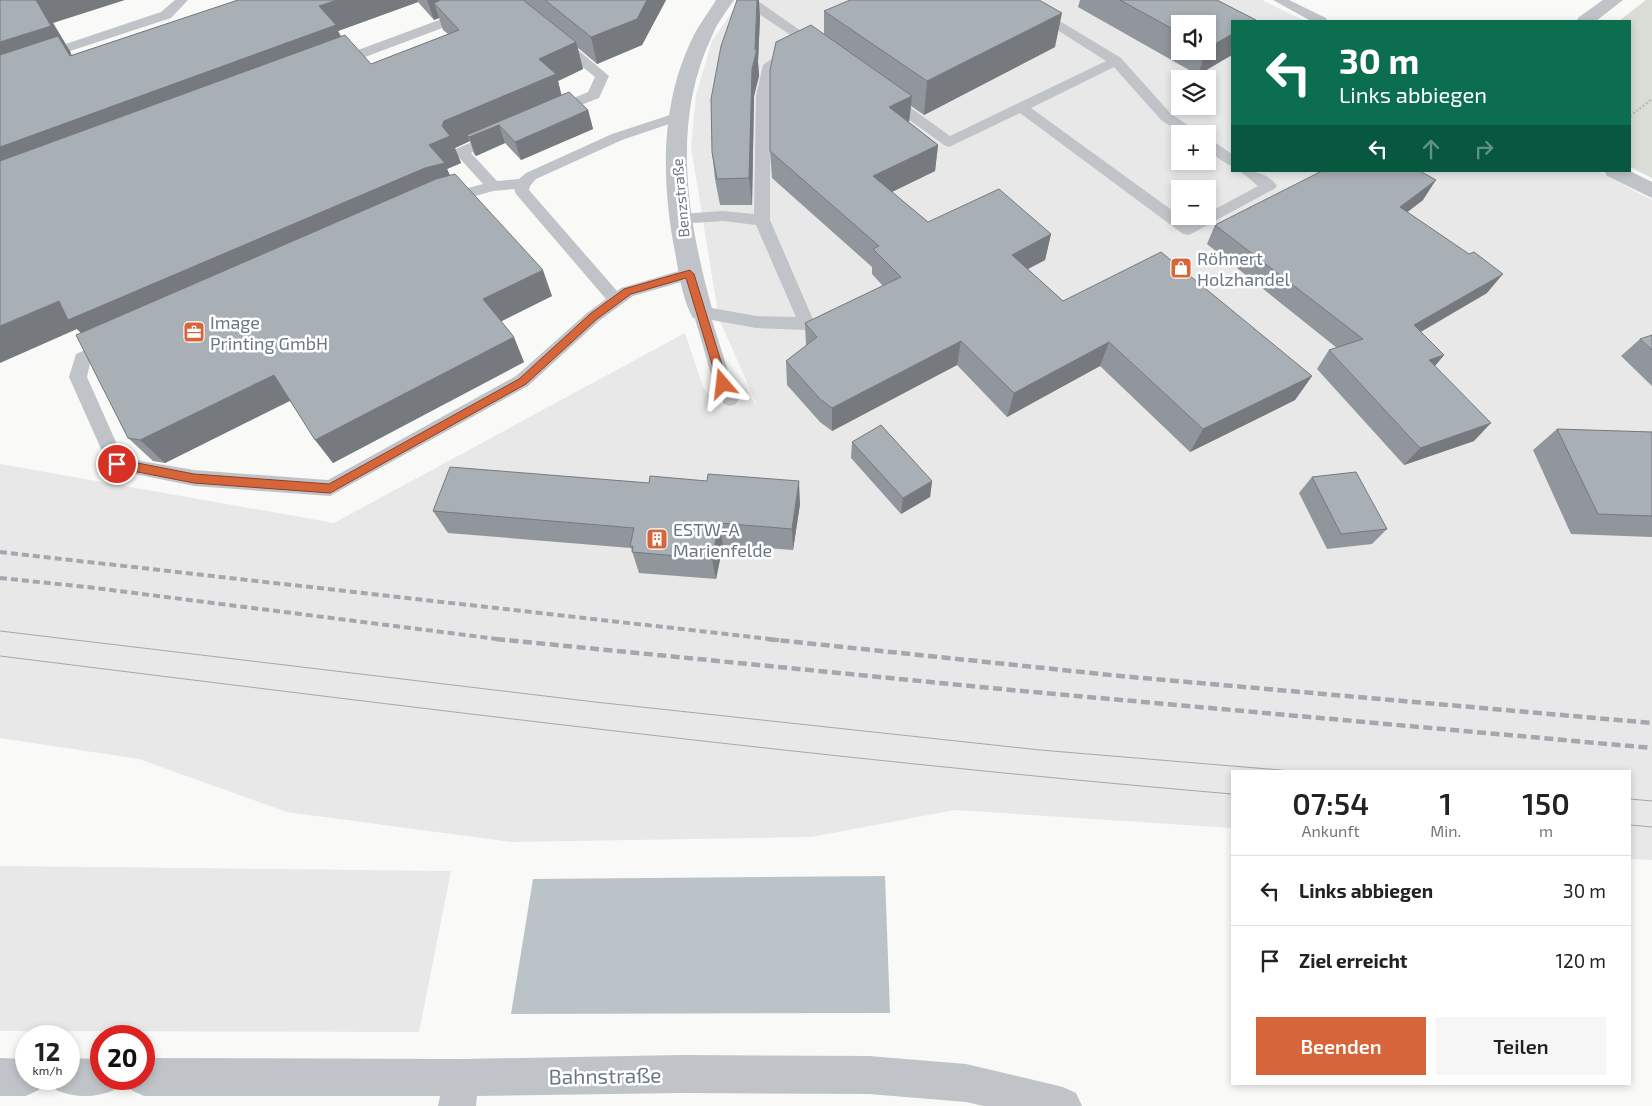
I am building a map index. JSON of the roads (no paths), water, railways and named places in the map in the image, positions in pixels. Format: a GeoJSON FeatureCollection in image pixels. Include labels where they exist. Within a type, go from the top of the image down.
{"type":"FeatureCollection","features":[{"type":"Feature","properties":{"kind":"street","name":"Benzstraße"},"geometry":{"type":"LineString","coordinates":[[701,312],[690,274],[679,219],[676,184],[679,116],[681,95],[700,40],[726,0]]}},
{"type":"Feature","properties":{"kind":"street"},"geometry":{"type":"LineString","coordinates":[[1586,20],[1614,0]]}},
{"type":"Feature","properties":{"kind":"street"},"geometry":{"type":"LineString","coordinates":[[1616,172],[1652,191]]}},
{"type":"Feature","properties":{"kind":"street","name":"Bahnstraße"},"geometry":{"type":"LineString","coordinates":[[155,1078],[460,1092],[681,1074],[869,1075],[966,1083],[1064,1106]]}},
{"type":"Feature","properties":{"kind":"street"},"geometry":{"type":"LineString","coordinates":[[0,1077],[15,1077]]}},
{"type":"Feature","properties":{"kind":"lane"},"geometry":{"type":"LineString","coordinates":[[0,70],[166,15],[182,0]]}},
{"type":"Feature","properties":{"kind":"lane"},"geometry":{"type":"LineString","coordinates":[[701,312],[756,322],[807,324],[762,220],[763,96],[770,65],[811,43],[758,6],[744,0]]}},
{"type":"Feature","properties":{"kind":"lane"},"geometry":{"type":"LineString","coordinates":[[1016,0],[1116,61],[1166,117],[1178,125]]}},
{"type":"Feature","properties":{"kind":"lane"},"geometry":{"type":"LineString","coordinates":[[1279,0],[1319,20]]}},
{"type":"Feature","properties":{"kind":"lane"},"geometry":{"type":"LineString","coordinates":[[327,66],[510,2]]}},
{"type":"Feature","properties":{"kind":"lane"},"geometry":{"type":"LineString","coordinates":[[0,83],[175,25]]}},
{"type":"Feature","properties":{"kind":"lane"},"geometry":{"type":"LineString","coordinates":[[541,118],[594,95],[602,76],[552,35]]}},
{"type":"Feature","properties":{"kind":"lane"},"geometry":{"type":"LineString","coordinates":[[878,91],[949,142],[1116,61]]}},
{"type":"Feature","properties":{"kind":"lane"},"geometry":{"type":"LineString","coordinates":[[1022,108],[1189,230],[1269,186],[1248,172]]}},
{"type":"Feature","properties":{"kind":"lane"},"geometry":{"type":"LineString","coordinates":[[616,300],[521,191],[523,184],[531,176],[617,138],[679,116]]}},
{"type":"Feature","properties":{"kind":"lane"},"geometry":{"type":"LineString","coordinates":[[493,186],[461,152],[506,133]]}},
{"type":"Feature","properties":{"kind":"lane"},"geometry":{"type":"LineString","coordinates":[[1216,150],[1231,160]]}},
{"type":"Feature","properties":{"kind":"lane"},"geometry":{"type":"LineString","coordinates":[[433,204],[493,186],[523,184]]}},
{"type":"Feature","properties":{"kind":"lane"},"geometry":{"type":"LineString","coordinates":[[679,219],[723,216],[762,220]]}},
{"type":"Feature","properties":{"kind":"lane"},"geometry":{"type":"LineString","coordinates":[[126,340],[82,359],[78,377],[117,464],[194,478],[330,488],[522,381],[593,317],[628,292],[690,274]]}},
{"type":"Feature","properties":{"kind":"lane","name":"Benzstraße"},"geometry":{"type":"LineString","coordinates":[[701,312],[723,384],[730,399]]}},
{"type":"Feature","properties":{"kind":"tram line"},"geometry":{"type":"LineString","coordinates":[[0,631],[595,702],[1040,750],[1280,770]]}},
{"type":"Feature","properties":{"kind":"tram line"},"geometry":{"type":"LineString","coordinates":[[0,656],[615,731],[923,765],[1231,794]]}},
{"type":"Feature","properties":{"kind":"tram line"},"geometry":{"type":"LineString","coordinates":[[1631,799],[1652,801]]}},
{"type":"Feature","properties":{"kind":"tram line"},"geometry":{"type":"LineString","coordinates":[[1631,825],[1652,827]]}},
{"type":"Feature","properties":{"kind":"railway"},"geometry":{"type":"LineString","coordinates":[[0,552],[779,640]]}},
{"type":"Feature","properties":{"kind":"railway"},"geometry":{"type":"LineString","coordinates":[[0,578],[87,587],[501,640]]}},
{"type":"Feature","properties":{"kind":"railway"},"geometry":{"type":"LineString","coordinates":[[496,639],[501,640]]}},
{"type":"Feature","properties":{"kind":"railway"},"geometry":{"type":"LineString","coordinates":[[767,639],[1120,676],[1652,723]]}},
{"type":"Feature","properties":{"kind":"railway"},"geometry":{"type":"LineString","coordinates":[[501,640],[1011,690],[1652,748]]}},
{"type":"Feature","properties":{"kind":"place","name":"Röhnert Holzhandel"},"geometry":{"type":"Point","coordinates":[1181,268]}},
{"type":"Feature","properties":{"kind":"place","name":"Image Printing GmbH"},"geometry":{"type":"Point","coordinates":[194,332]}},
{"type":"Feature","properties":{"kind":"place","name":"ESTW-A Marienfelde"},"geometry":{"type":"Point","coordinates":[657,539]}}]}
